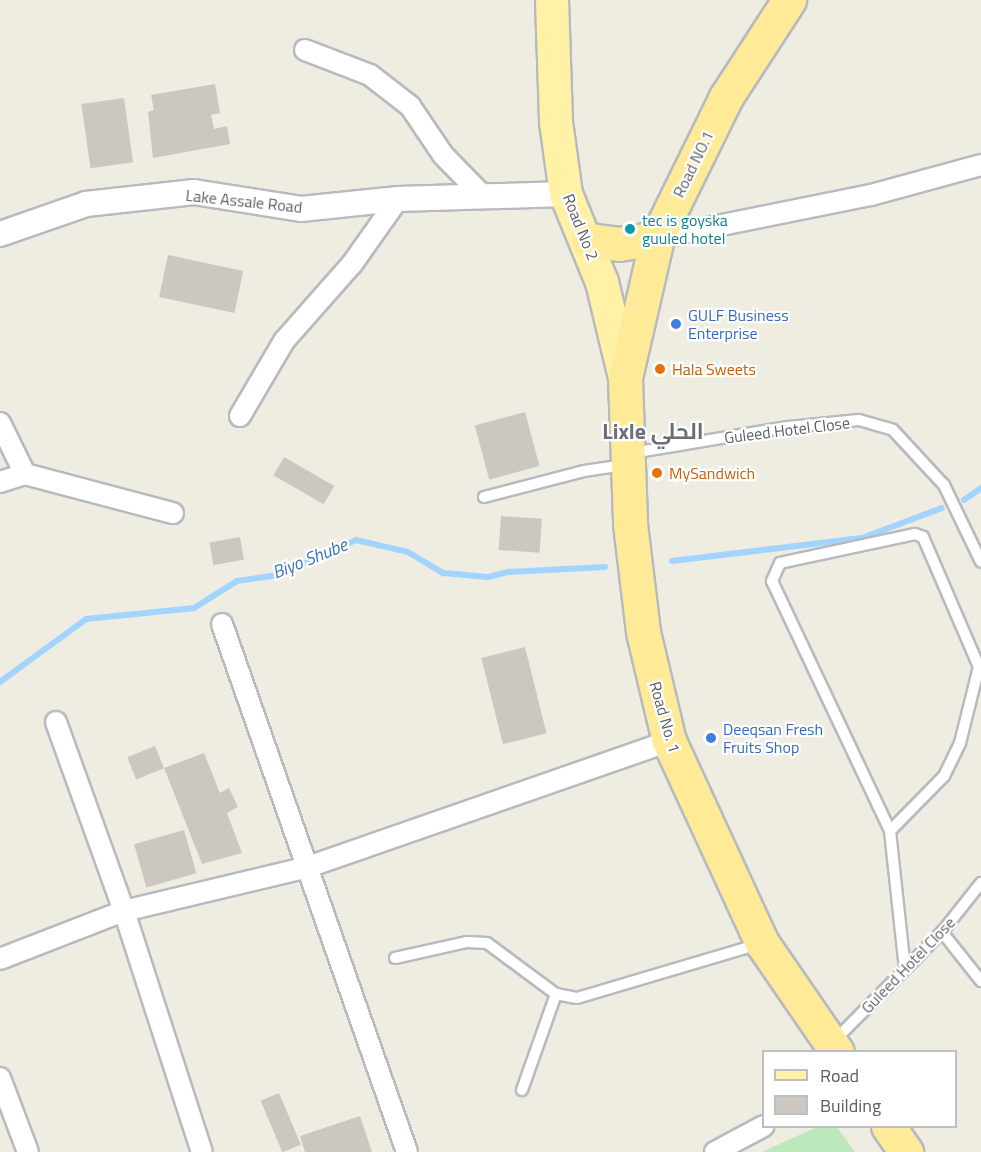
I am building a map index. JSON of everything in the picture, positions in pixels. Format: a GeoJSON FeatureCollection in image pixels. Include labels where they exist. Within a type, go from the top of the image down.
{"type":"FeatureCollection","features":[{"type":"Feature","properties":{"kind":"highway","name":"Road NO.1"},"geometry":{"type":"LineString","coordinates":[[625,378],[657,238],[726,97],[789,0]]}},
{"type":"Feature","properties":{"kind":"highway"},"geometry":{"type":"LineString","coordinates":[[588,240],[619,244],[657,238]]}},
{"type":"Feature","properties":{"kind":"highway","name":"Road No. 1"},"geometry":{"type":"LineString","coordinates":[[625,378],[630,524],[643,632],[669,741],[762,943],[835,1048]]}},
{"type":"Feature","properties":{"kind":"highway"},"geometry":{"type":"LineString","coordinates":[[889,1128],[906,1152]]}},
{"type":"Feature","properties":{"kind":"main road","name":"Road No 2"},"geometry":{"type":"LineString","coordinates":[[552,0],[556,122],[566,194],[588,240],[617,331],[625,378]]}},
{"type":"Feature","properties":{"kind":"street"},"geometry":{"type":"LineString","coordinates":[[304,50],[370,75],[410,106],[443,155],[483,196]]}},
{"type":"Feature","properties":{"kind":"street"},"geometry":{"type":"LineString","coordinates":[[657,238],[871,195],[981,165]]}},
{"type":"Feature","properties":{"kind":"street","name":"Lake Assale Road"},"geometry":{"type":"LineString","coordinates":[[0,234],[86,204],[194,192],[301,209],[398,199],[566,194]]}},
{"type":"Feature","properties":{"kind":"street"},"geometry":{"type":"LineString","coordinates":[[240,416],[284,341],[352,264],[398,199]]}},
{"type":"Feature","properties":{"kind":"street"},"geometry":{"type":"LineString","coordinates":[[0,423],[25,474]]}},
{"type":"Feature","properties":{"kind":"street"},"geometry":{"type":"LineString","coordinates":[[0,482],[25,474],[172,513]]}},
{"type":"Feature","properties":{"kind":"street"},"geometry":{"type":"LineString","coordinates":[[222,624],[305,868],[407,1152]]}},
{"type":"Feature","properties":{"kind":"street"},"geometry":{"type":"LineString","coordinates":[[56,722],[124,911],[202,1152]]}},
{"type":"Feature","properties":{"kind":"street"},"geometry":{"type":"LineString","coordinates":[[0,958],[124,911],[305,868],[669,741]]}},
{"type":"Feature","properties":{"kind":"street"},"geometry":{"type":"LineString","coordinates":[[0,1078],[28,1152]]}},
{"type":"Feature","properties":{"kind":"street"},"geometry":{"type":"LineString","coordinates":[[715,1152],[762,1127]]}},
{"type":"Feature","properties":{"kind":"lane","name":"Guleed Hotel Close"},"geometry":{"type":"LineString","coordinates":[[484,497],[628,459],[788,427],[859,420],[892,430],[944,485],[981,562]]}},
{"type":"Feature","properties":{"kind":"lane"},"geometry":{"type":"LineString","coordinates":[[890,831],[944,776],[960,743],[980,667],[923,537],[915,534],[780,563],[774,571],[772,581],[890,831],[905,968]]}},
{"type":"Feature","properties":{"kind":"lane","name":"Guleed Hotel Close"},"geometry":{"type":"LineString","coordinates":[[835,1048],[905,968],[942,932],[981,883]]}},
{"type":"Feature","properties":{"kind":"lane"},"geometry":{"type":"LineString","coordinates":[[942,932],[981,981]]}},
{"type":"Feature","properties":{"kind":"lane"},"geometry":{"type":"LineString","coordinates":[[395,958],[467,942],[487,943],[556,994],[577,998],[762,943]]}},
{"type":"Feature","properties":{"kind":"lane"},"geometry":{"type":"LineString","coordinates":[[522,1090],[556,994]]}},
{"type":"Feature","properties":{"kind":"green space"},"geometry":{"type":"Polygon","coordinates":[[[815,1128],[838,1128],[855,1152],[762,1152],[815,1128]]]}},
{"type":"Feature","properties":{"kind":"building"},"geometry":{"type":"Polygon","coordinates":[[[215,84],[220,113],[211,115],[214,129],[227,126],[230,144],[153,158],[148,112],[154,110],[151,95],[215,84]]]}},
{"type":"Feature","properties":{"kind":"building"},"geometry":{"type":"Polygon","coordinates":[[[124,98],[133,162],[90,168],[81,104],[124,98]]]}},
{"type":"Feature","properties":{"kind":"building"},"geometry":{"type":"Polygon","coordinates":[[[168,255],[243,271],[234,313],[159,297],[168,255]]]}},
{"type":"Feature","properties":{"kind":"building"},"geometry":{"type":"Polygon","coordinates":[[[525,412],[539,466],[489,480],[475,425],[525,412]]]}},
{"type":"Feature","properties":{"kind":"building"},"geometry":{"type":"Polygon","coordinates":[[[284,457],[334,486],[324,504],[274,475],[284,457]]]}},
{"type":"Feature","properties":{"kind":"building"},"geometry":{"type":"Polygon","coordinates":[[[501,516],[542,519],[540,553],[499,550],[501,516]]]}},
{"type":"Feature","properties":{"kind":"building"},"geometry":{"type":"Polygon","coordinates":[[[240,537],[244,560],[213,565],[209,542],[240,537]]]}},
{"type":"Feature","properties":{"kind":"building"},"geometry":{"type":"Polygon","coordinates":[[[525,647],[547,733],[503,744],[481,658],[525,647]]]}},
{"type":"Feature","properties":{"kind":"building"},"geometry":{"type":"Polygon","coordinates":[[[155,746],[164,768],[136,779],[127,757],[155,746]]]}},
{"type":"Feature","properties":{"kind":"building"},"geometry":{"type":"Polygon","coordinates":[[[204,753],[220,793],[229,788],[238,807],[227,813],[242,853],[202,864],[164,768],[204,753]]]}},
{"type":"Feature","properties":{"kind":"building"},"geometry":{"type":"Polygon","coordinates":[[[184,830],[196,873],[146,888],[134,844],[184,830]]]}},
{"type":"Feature","properties":{"kind":"building"},"geometry":{"type":"Polygon","coordinates":[[[279,1093],[301,1145],[282,1152],[261,1101],[279,1093]]]}},
{"type":"Feature","properties":{"kind":"building"},"geometry":{"type":"Polygon","coordinates":[[[360,1116],[372,1152],[305,1152],[300,1136],[360,1116]]]}},
{"type":"Feature","properties":{"kind":"waterway","name":"Biyo Shube"},"geometry":{"type":"LineString","coordinates":[[964,500],[981,488]]}},
{"type":"Feature","properties":{"kind":"waterway"},"geometry":{"type":"LineString","coordinates":[[672,561],[862,538],[942,508]]}},
{"type":"Feature","properties":{"kind":"waterway","name":"Biyo Shube"},"geometry":{"type":"LineString","coordinates":[[0,682],[86,619],[194,608],[237,581],[279,575],[356,540],[408,552],[443,573],[488,577],[508,572],[605,567]]}},
{"type":"Feature","properties":{"kind":"place","name":"tec is goyska guuled hotel"},"geometry":{"type":"Point","coordinates":[630,229]}},
{"type":"Feature","properties":{"kind":"place","name":"GULF Business Enterprise"},"geometry":{"type":"Point","coordinates":[676,324]}},
{"type":"Feature","properties":{"kind":"place","name":"Hala Sweets"},"geometry":{"type":"Point","coordinates":[660,369]}},
{"type":"Feature","properties":{"kind":"place","name":"MySandwich"},"geometry":{"type":"Point","coordinates":[657,473]}},
{"type":"Feature","properties":{"kind":"place","name":"Deeqsan Fresh Fruits Shop"},"geometry":{"type":"Point","coordinates":[711,738]}},
{"type":"Feature","properties":{"kind":"district","name":"Lixle الحلي"},"geometry":{"type":"Point","coordinates":[653,432]}}]}
